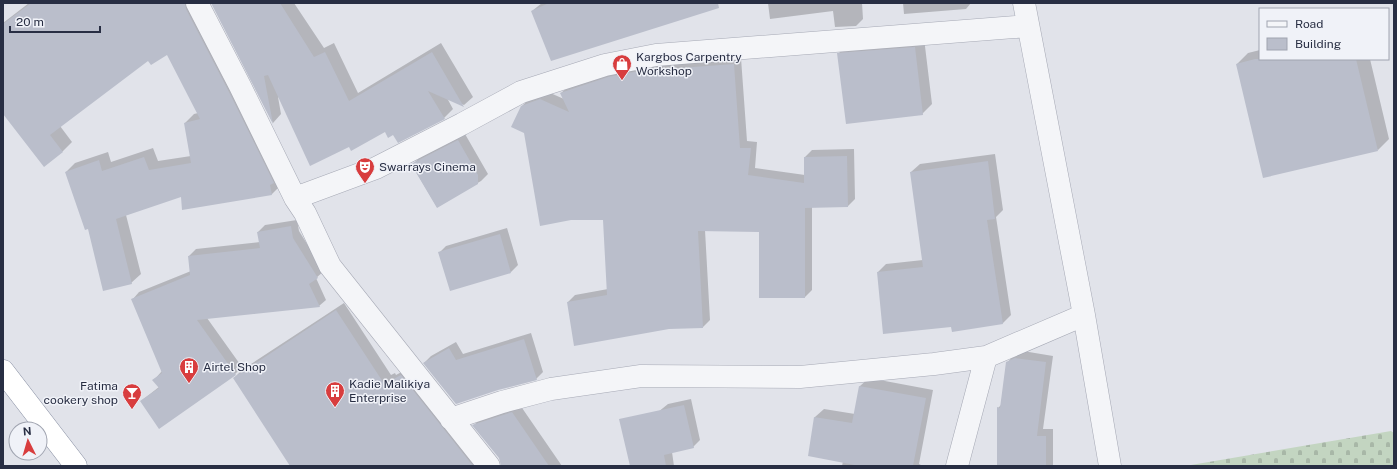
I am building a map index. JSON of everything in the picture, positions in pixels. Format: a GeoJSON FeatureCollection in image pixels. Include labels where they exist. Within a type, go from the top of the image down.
{"type":"FeatureCollection","features":[{"type":"Feature","properties":{"kind":"highway"},"geometry":{"type":"LineString","coordinates":[[3,372],[76,466]]}},
{"type":"Feature","properties":{"kind":"street"},"geometry":{"type":"LineString","coordinates":[[197,3],[295,198],[306,214],[330,266],[489,466]]}},
{"type":"Feature","properties":{"kind":"street"},"geometry":{"type":"LineString","coordinates":[[1024,3],[1084,315],[1110,466]]}},
{"type":"Feature","properties":{"kind":"street"},"geometry":{"type":"LineString","coordinates":[[295,198],[376,168],[521,92],[605,65],[656,55],[1028,26]]}},
{"type":"Feature","properties":{"kind":"street"},"geometry":{"type":"LineString","coordinates":[[451,418],[551,389],[641,376],[800,378],[986,357],[1084,315]]}},
{"type":"Feature","properties":{"kind":"street"},"geometry":{"type":"LineString","coordinates":[[957,466],[986,357]]}},
{"type":"Feature","properties":{"kind":"green space"},"geometry":{"type":"Polygon","coordinates":[[[1391,431],[1394,433],[1394,466],[1185,466],[1391,431]]]}},
{"type":"Feature","properties":{"kind":"building"},"geometry":{"type":"Polygon","coordinates":[[[31,3],[185,3],[186,9],[274,183],[270,185],[272,195],[182,210],[181,197],[116,219],[132,284],[103,291],[88,229],[85,230],[65,172],[99,160],[102,171],[144,157],[149,170],[191,163],[184,123],[200,119],[167,55],[151,65],[148,61],[50,135],[63,152],[44,167],[3,114],[3,24],[31,3]]]}},
{"type":"Feature","properties":{"kind":"building"},"geometry":{"type":"Polygon","coordinates":[[[211,3],[280,3],[314,57],[325,52],[349,101],[432,52],[464,107],[428,91],[445,119],[398,143],[393,135],[388,138],[385,132],[351,151],[349,147],[310,166],[268,75],[264,76],[273,124],[211,3]]]}},
{"type":"Feature","properties":{"kind":"building"},"geometry":{"type":"Polygon","coordinates":[[[549,3],[718,3],[719,8],[551,61],[531,11],[549,3]]]}},
{"type":"Feature","properties":{"kind":"building"},"geometry":{"type":"Polygon","coordinates":[[[915,47],[923,115],[846,124],[837,53],[915,47]]]}},
{"type":"Feature","properties":{"kind":"building"},"geometry":{"type":"Polygon","coordinates":[[[1255,59],[1356,60],[1378,151],[1263,178],[1236,64],[1255,59]]]}},
{"type":"Feature","properties":{"kind":"building"},"geometry":{"type":"Polygon","coordinates":[[[734,64],[740,148],[751,148],[748,175],[804,183],[804,157],[847,156],[848,207],[805,208],[805,298],[759,298],[759,232],[698,231],[703,328],[669,329],[574,346],[567,302],[607,295],[603,220],[571,220],[540,226],[524,133],[511,127],[521,106],[540,99],[569,112],[560,93],[608,77],[639,71],[734,64]]]}},
{"type":"Feature","properties":{"kind":"building"},"geometry":{"type":"Polygon","coordinates":[[[458,140],[478,175],[478,184],[437,208],[411,164],[458,140]]]}},
{"type":"Feature","properties":{"kind":"building"},"geometry":{"type":"Polygon","coordinates":[[[988,161],[995,219],[987,220],[1003,324],[952,332],[951,327],[883,334],[877,272],[923,267],[910,172],[988,161]]]}},
{"type":"Feature","properties":{"kind":"building"},"geometry":{"type":"Polygon","coordinates":[[[291,226],[293,238],[318,278],[309,284],[320,307],[197,320],[236,375],[159,429],[140,401],[159,388],[152,380],[162,373],[131,299],[190,275],[188,256],[260,248],[257,232],[291,226]]]}},
{"type":"Feature","properties":{"kind":"building"},"geometry":{"type":"Polygon","coordinates":[[[500,234],[511,273],[450,291],[438,252],[500,234]]]}},
{"type":"Feature","properties":{"kind":"building"},"geometry":{"type":"Polygon","coordinates":[[[336,310],[383,382],[387,380],[388,382],[401,375],[473,466],[290,466],[233,378],[336,310]]]}},
{"type":"Feature","properties":{"kind":"building"},"geometry":{"type":"Polygon","coordinates":[[[524,339],[537,380],[498,390],[456,404],[423,363],[449,348],[456,360],[524,339]]]}},
{"type":"Feature","properties":{"kind":"building"},"geometry":{"type":"Polygon","coordinates":[[[1015,358],[1046,362],[1037,436],[1046,436],[1046,466],[997,466],[997,407],[1000,408],[1006,362],[1015,358]]]}},
{"type":"Feature","properties":{"kind":"building"},"geometry":{"type":"Polygon","coordinates":[[[859,386],[926,398],[913,466],[860,466],[808,456],[814,417],[852,423],[859,386]]]}},
{"type":"Feature","properties":{"kind":"building"},"geometry":{"type":"Polygon","coordinates":[[[684,405],[694,448],[664,455],[666,466],[630,466],[619,419],[684,405]]]}},
{"type":"Feature","properties":{"kind":"building"},"geometry":{"type":"Polygon","coordinates":[[[512,412],[549,466],[501,466],[499,458],[472,425],[512,412]]]}},
{"type":"Feature","properties":{"kind":"place","name":"Kargbos Carpentry Workshop"},"geometry":{"type":"Point","coordinates":[622,81]}},
{"type":"Feature","properties":{"kind":"place","name":"Swarrays Cinema"},"geometry":{"type":"Point","coordinates":[365,184]}},
{"type":"Feature","properties":{"kind":"place","name":"Airtel Shop"},"geometry":{"type":"Point","coordinates":[189,384]}},
{"type":"Feature","properties":{"kind":"place","name":"Kadie Malikiya Enterprise"},"geometry":{"type":"Point","coordinates":[335,408]}},
{"type":"Feature","properties":{"kind":"place","name":"Fatima cookery shop"},"geometry":{"type":"Point","coordinates":[132,410]}}]}
